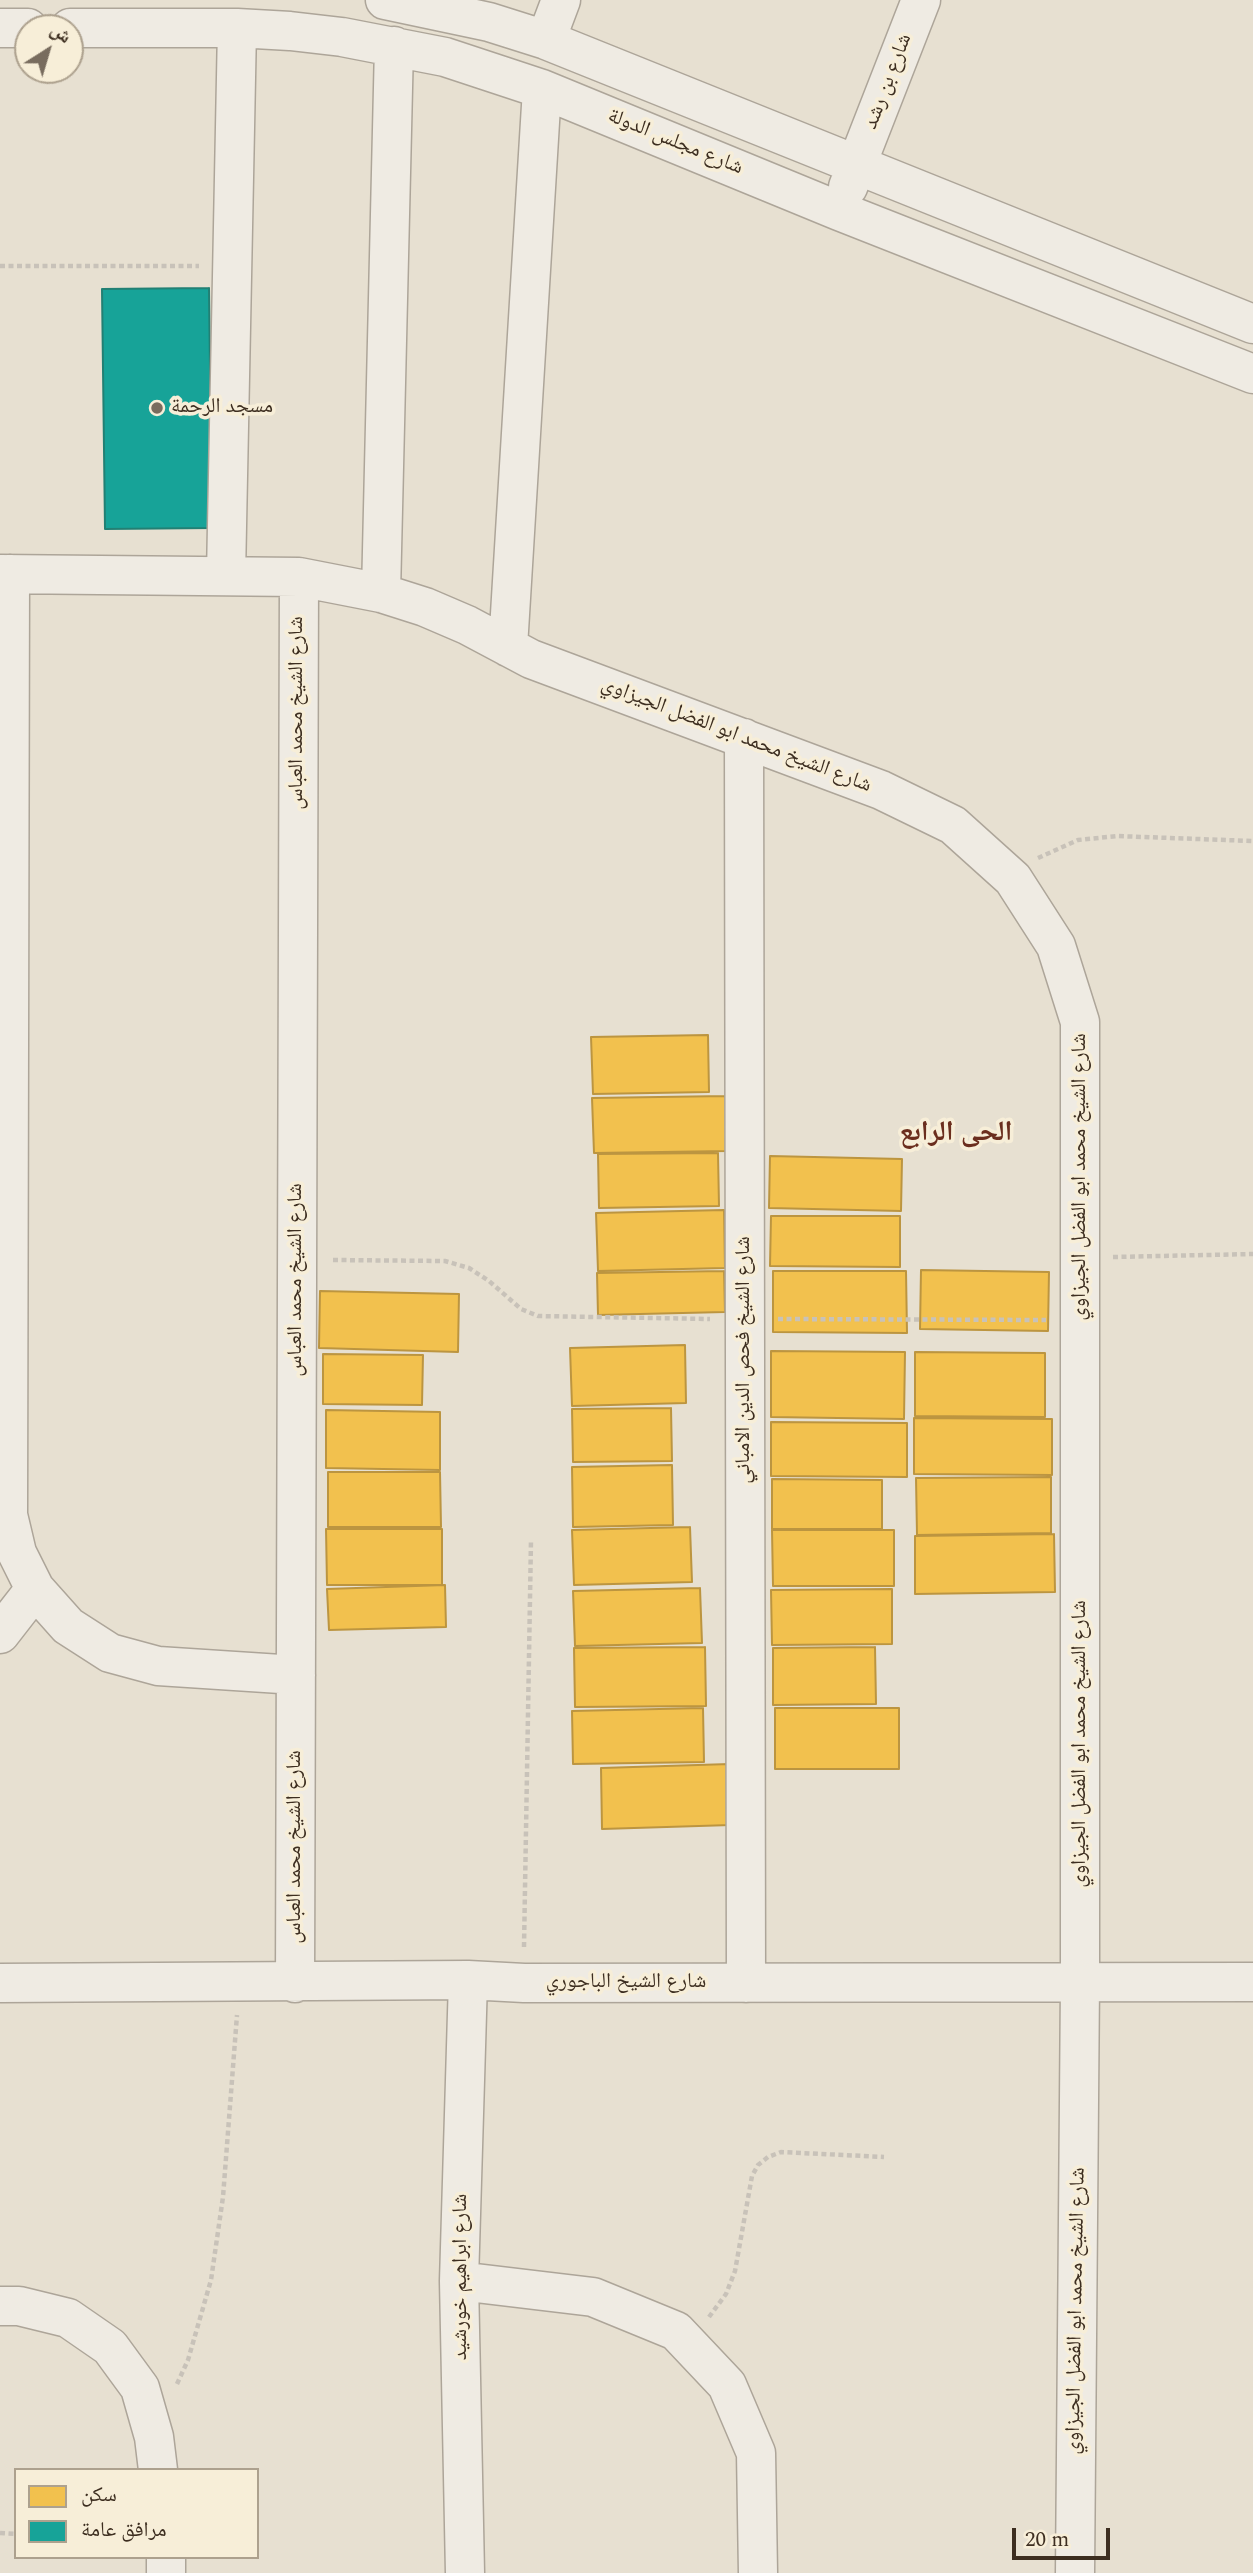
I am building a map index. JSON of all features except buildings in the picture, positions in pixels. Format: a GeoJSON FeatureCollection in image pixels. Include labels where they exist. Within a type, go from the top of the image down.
{"type":"FeatureCollection","features":[{"type":"Feature","properties":{"kind":"street"},"geometry":{"type":"LineString","coordinates":[[385,0],[489,22],[546,40],[858,163],[1253,324]]}},
{"type":"Feature","properties":{"kind":"street"},"geometry":{"type":"LineString","coordinates":[[546,40],[561,0]]}},
{"type":"Feature","properties":{"kind":"street","name":"شارع بن رشد"},"geometry":{"type":"LineString","coordinates":[[839,211],[921,0]]}},
{"type":"Feature","properties":{"kind":"street"},"geometry":{"type":"LineString","coordinates":[[222,19],[232,265],[226,575]]}},
{"type":"Feature","properties":{"kind":"street","name":"شارع مجلس الدولة"},"geometry":{"type":"LineString","coordinates":[[84,27],[222,19],[342,37],[445,57],[542,89],[839,211],[1253,374]]}},
{"type":"Feature","properties":{"kind":"street"},"geometry":{"type":"LineString","coordinates":[[381,593],[394,46]]}},
{"type":"Feature","properties":{"kind":"street"},"geometry":{"type":"LineString","coordinates":[[508,647],[542,89]]}},
{"type":"Feature","properties":{"kind":"street"},"geometry":{"type":"LineString","coordinates":[[5,574],[8,1515],[18,1553],[35,1589],[68,1626],[110,1653],[158,1666],[296,1675]]}},
{"type":"Feature","properties":{"kind":"street","name":"شارع الشيخ محمد ابو الفضل الجيزاوي"},"geometry":{"type":"LineString","coordinates":[[5,574],[299,578],[381,593],[435,611],[554,669],[881,790],[953,825],[1013,879],[1056,946],[1080,1022],[1080,1982],[1075,2573]]}},
{"type":"Feature","properties":{"kind":"street","name":"شارع الشيخ محمد العباس"},"geometry":{"type":"LineString","coordinates":[[295,1983],[299,578]]}},
{"type":"Feature","properties":{"kind":"street","name":"شارع الشيخ فحص الدين الامباني"},"geometry":{"type":"LineString","coordinates":[[744,738],[746,1983]]}},
{"type":"Feature","properties":{"kind":"street"},"geometry":{"type":"LineString","coordinates":[[0,1634],[35,1589]]}},
{"type":"Feature","properties":{"kind":"street","name":"شارع الشيخ الباجوري"},"geometry":{"type":"LineString","coordinates":[[0,1983],[467,1980],[524,1983],[1253,1982]]}},
{"type":"Feature","properties":{"kind":"street","name":"شارع ابراهيم خورشيد"},"geometry":{"type":"LineString","coordinates":[[465,2573],[459,2281],[467,1980]]}},
{"type":"Feature","properties":{"kind":"street"},"geometry":{"type":"LineString","coordinates":[[459,2281],[593,2297],[676,2331],[727,2385],[756,2453],[758,2573]]}},
{"type":"Feature","properties":{"kind":"street"},"geometry":{"type":"LineString","coordinates":[[0,2306],[19,2306],[68,2318],[110,2347],[140,2388],[154,2437],[158,2468]]}},
{"type":"Feature","properties":{"kind":"path"},"geometry":{"type":"LineString","coordinates":[[0,266],[232,265]]}},
{"type":"Feature","properties":{"kind":"path"},"geometry":{"type":"LineString","coordinates":[[1013,879],[1043,855],[1078,840],[1117,836],[1253,841]]}},
{"type":"Feature","properties":{"kind":"path"},"geometry":{"type":"LineString","coordinates":[[1081,1258],[1253,1254]]}},
{"type":"Feature","properties":{"kind":"path"},"geometry":{"type":"LineString","coordinates":[[297,1259],[445,1261],[469,1268],[489,1281],[521,1309],[538,1316],[1081,1320]]}},
{"type":"Feature","properties":{"kind":"path"},"geometry":{"type":"LineString","coordinates":[[524,1983],[531,1540]]}},
{"type":"Feature","properties":{"kind":"path"},"geometry":{"type":"LineString","coordinates":[[177,2385],[188,2360],[211,2280],[223,2197],[240,1983]]}},
{"type":"Feature","properties":{"kind":"path"},"geometry":{"type":"LineString","coordinates":[[676,2331],[712,2316],[726,2294],[735,2271],[752,2176],[758,2165],[780,2152],[884,2157]]}},
{"type":"Feature","properties":{"kind":"place","name":"مسجد الرحمة"},"geometry":{"type":"Point","coordinates":[157,408]}},
{"type":"Feature","properties":{"kind":"district","name":"الحى الرابع"},"geometry":{"type":"Point","coordinates":[956,1135]}}]}
